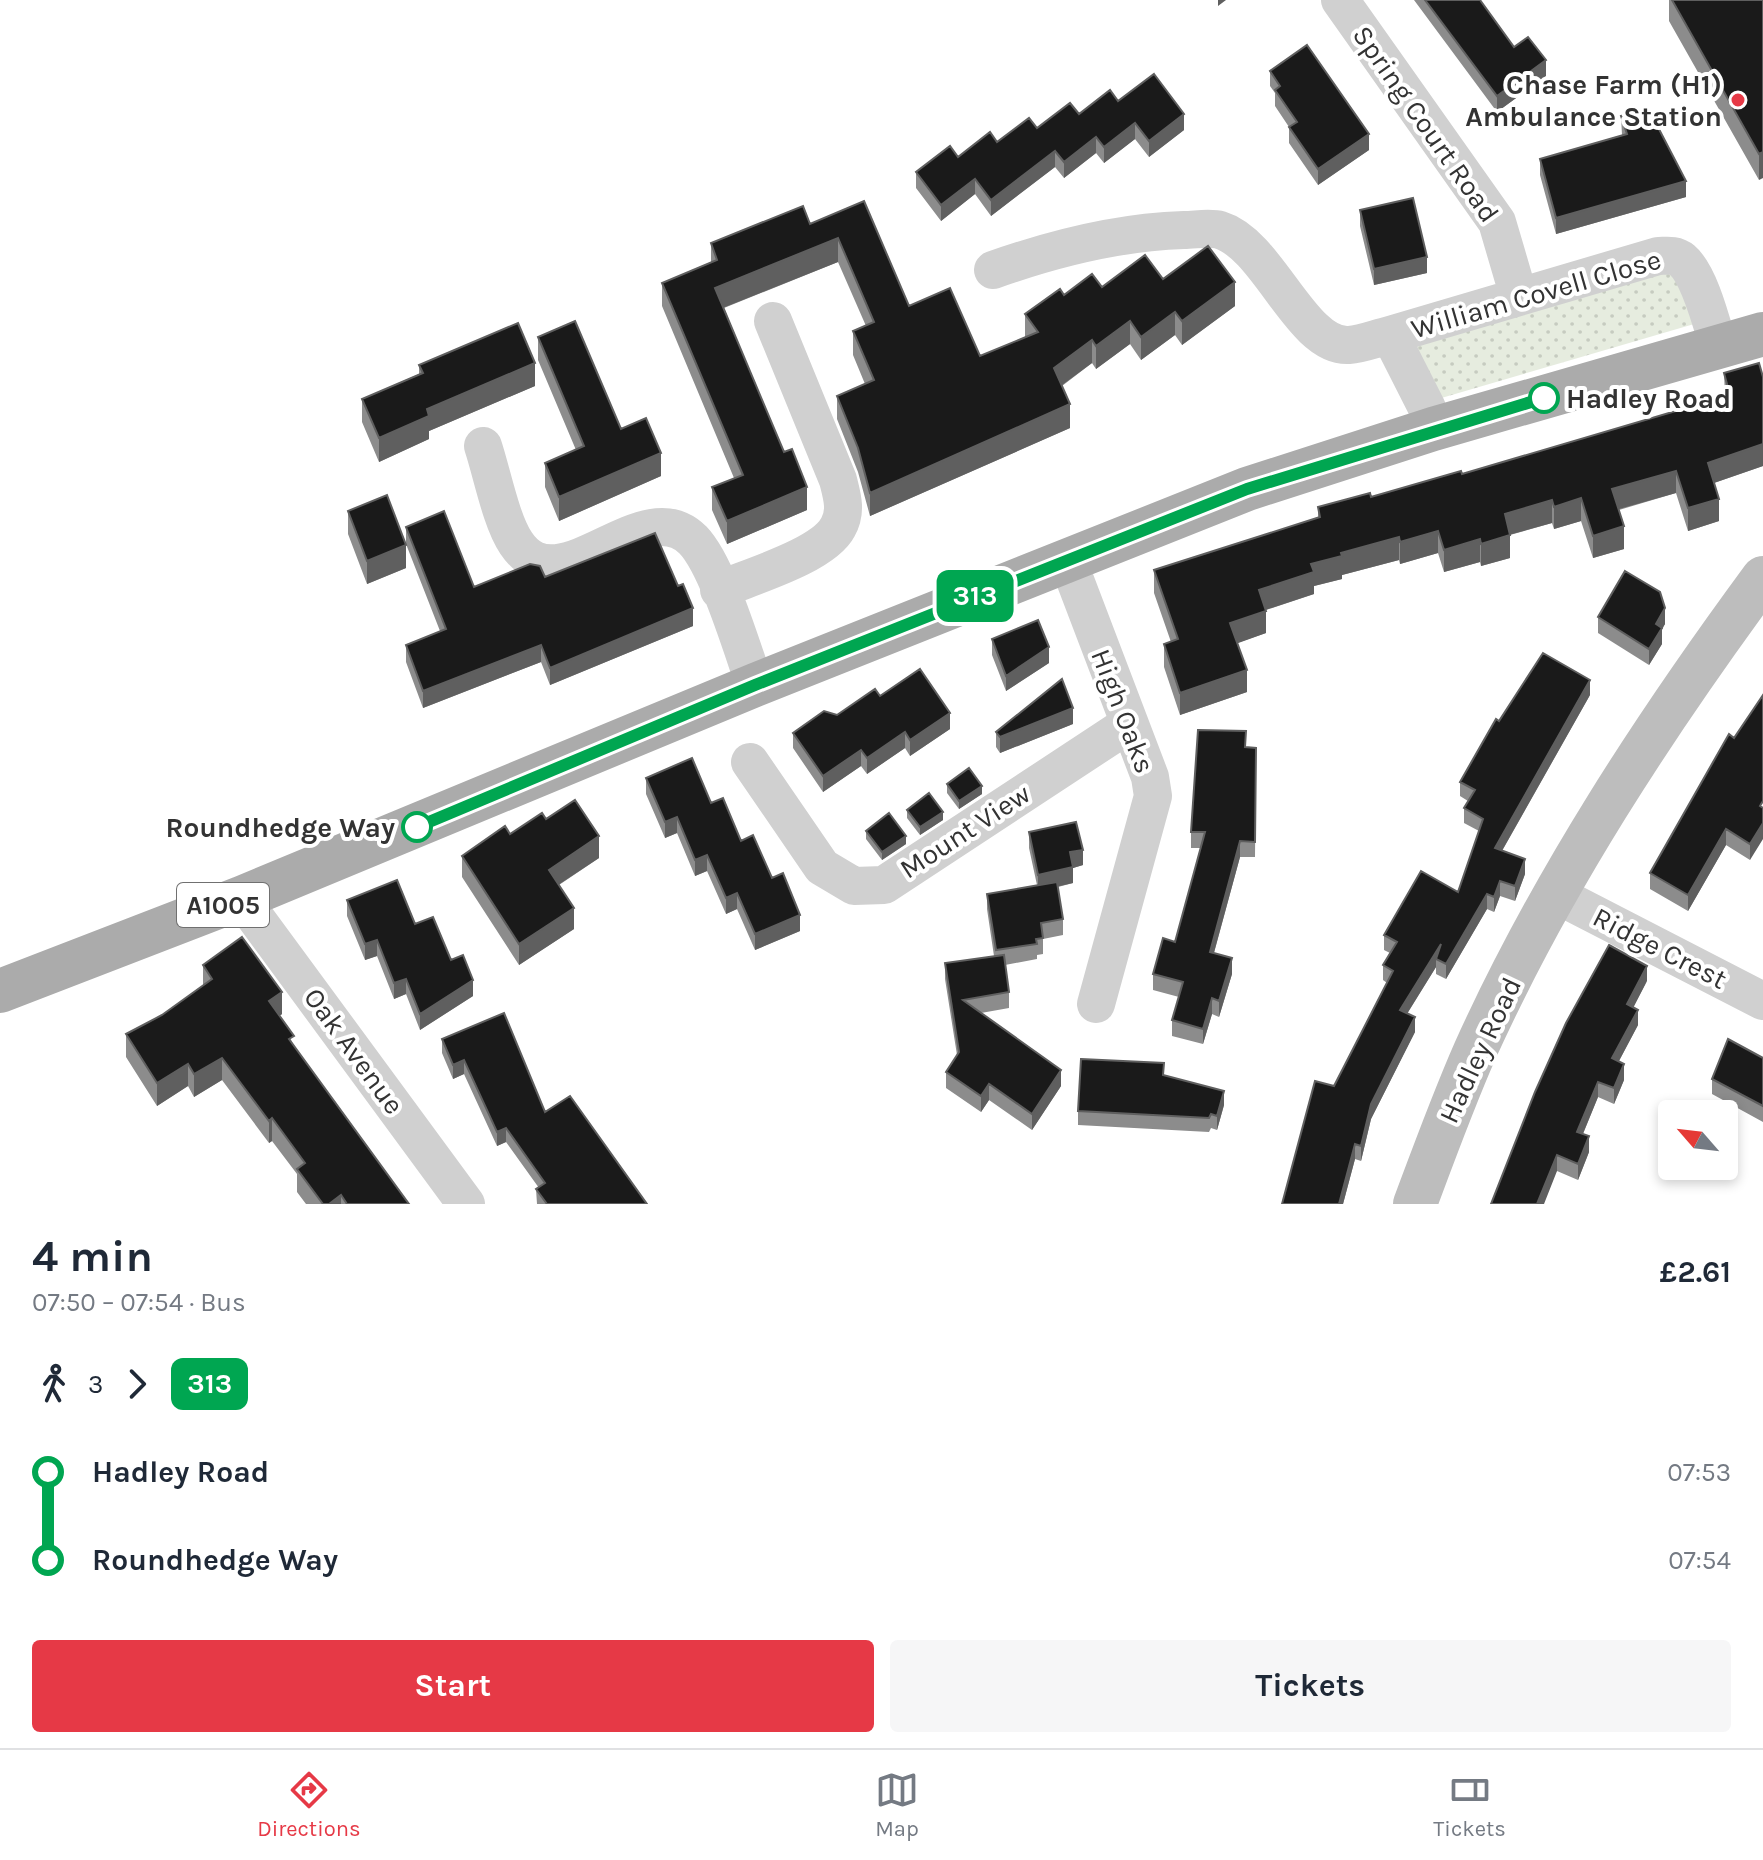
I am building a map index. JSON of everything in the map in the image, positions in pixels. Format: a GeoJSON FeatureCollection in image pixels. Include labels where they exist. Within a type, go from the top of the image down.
{"type":"FeatureCollection","features":[{"type":"Feature","properties":{"kind":"main road","name":"A1005"},"geometry":{"type":"LineString","coordinates":[[0,991],[241,898],[755,685],[1247,489],[1433,429],[1763,334]]}},
{"type":"Feature","properties":{"kind":"street","name":"Spring Court Road"},"geometry":{"type":"LineString","coordinates":[[1340,0],[1497,222],[1519,297]]}},
{"type":"Feature","properties":{"kind":"street","name":"William Covell Close"},"geometry":{"type":"LineString","coordinates":[[993,270],[1055,248],[1153,231],[1218,229],[1241,240],[1307,321],[1327,338],[1346,345],[1390,335],[1658,256],[1673,255],[1684,261],[1700,292],[1719,348]]}},
{"type":"Feature","properties":{"kind":"street"},"geometry":{"type":"LineString","coordinates":[[719,590],[817,549],[837,530],[842,519],[844,502],[838,480],[773,321]]}},
{"type":"Feature","properties":{"kind":"street","name":"William Covell Close"},"geometry":{"type":"LineString","coordinates":[[1390,335],[1427,408],[1433,429]]}},
{"type":"Feature","properties":{"kind":"street"},"geometry":{"type":"LineString","coordinates":[[483,446],[515,542],[528,557],[552,564],[572,560],[644,529],[664,526],[691,538],[700,549],[719,590],[755,685]]}},
{"type":"Feature","properties":{"kind":"street","name":"High Oaks"},"geometry":{"type":"LineString","coordinates":[[1067,559],[1150,777],[1152,809],[1096,1004]]}},
{"type":"Feature","properties":{"kind":"street","name":"Hadley Road"},"geometry":{"type":"LineString","coordinates":[[1415,1204],[1476,1050],[1557,895],[1685,683],[1763,578]]}},
{"type":"Feature","properties":{"kind":"street","name":"Mount View"},"geometry":{"type":"LineString","coordinates":[[750,762],[822,867],[854,886],[884,885],[1129,724]]}},
{"type":"Feature","properties":{"kind":"street","name":"Ridge Crest"},"geometry":{"type":"LineString","coordinates":[[1557,895],[1763,1001]]}},
{"type":"Feature","properties":{"kind":"street","name":"Oak Avenue"},"geometry":{"type":"LineString","coordinates":[[241,898],[466,1204]]}},
{"type":"Feature","properties":{"kind":"shaded area"},"geometry":{"type":"Polygon","coordinates":[[[1672,267],[1701,322],[1438,399],[1414,354],[1416,343],[1672,267]]]}},
{"type":"Feature","properties":{"kind":"building"},"geometry":{"type":"Polygon","coordinates":[[[1425,0],[1480,0],[1514,47],[1528,37],[1546,60],[1497,96],[1425,0]]]}},
{"type":"Feature","properties":{"kind":"building","name":"Chase Farm (H1) Ambulance Station"},"geometry":{"type":"Polygon","coordinates":[[[1672,0],[1763,0],[1763,152],[1759,154],[1672,0]]]}},
{"type":"Feature","properties":{"kind":"building"},"geometry":{"type":"Polygon","coordinates":[[[1307,45],[1369,134],[1318,169],[1289,127],[1297,122],[1275,90],[1280,86],[1270,71],[1307,45]]]}},
{"type":"Feature","properties":{"kind":"building"},"geometry":{"type":"Polygon","coordinates":[[[1154,74],[1184,114],[1149,141],[1135,123],[1104,147],[1096,137],[1064,162],[1055,151],[991,200],[975,179],[941,205],[916,172],[950,146],[958,157],[990,132],[997,142],[1029,118],[1037,128],[1070,103],[1079,114],[1110,90],[1118,101],[1154,74]]]}},
{"type":"Feature","properties":{"kind":"building"},"geometry":{"type":"Polygon","coordinates":[[[1648,108],[1686,181],[1556,218],[1540,159],[1627,134],[1621,116],[1648,108]]]}},
{"type":"Feature","properties":{"kind":"building"},"geometry":{"type":"Polygon","coordinates":[[[1413,198],[1427,257],[1374,269],[1360,210],[1413,198]]]}},
{"type":"Feature","properties":{"kind":"building"},"geometry":{"type":"Polygon","coordinates":[[[864,201],[909,306],[950,288],[980,356],[1038,332],[1025,314],[1060,289],[1064,295],[1092,274],[1102,287],[1145,255],[1163,279],[1208,246],[1235,282],[1182,321],[1175,312],[1141,337],[1130,321],[1096,346],[1092,340],[1054,368],[1070,404],[870,493],[858,448],[837,396],[874,380],[853,331],[874,322],[838,238],[715,288],[784,452],[792,449],[807,487],[727,521],[712,487],[743,475],[662,283],[717,260],[711,243],[803,206],[810,224],[864,201]]]}},
{"type":"Feature","properties":{"kind":"building"},"geometry":{"type":"Polygon","coordinates":[[[575,321],[621,429],[646,418],[661,453],[559,497],[545,463],[584,446],[538,337],[575,321]]]}},
{"type":"Feature","properties":{"kind":"building"},"geometry":{"type":"Polygon","coordinates":[[[518,323],[535,363],[427,409],[429,416],[379,438],[362,399],[423,373],[419,365],[518,323]]]}},
{"type":"Feature","properties":{"kind":"building"},"geometry":{"type":"Polygon","coordinates":[[[1759,363],[1763,377],[1763,444],[1708,463],[1719,499],[1688,508],[1676,471],[1612,489],[1624,526],[1593,536],[1581,498],[1554,507],[1552,500],[1505,514],[1510,535],[1481,544],[1480,539],[1444,550],[1438,531],[1400,542],[1399,537],[1341,553],[1342,556],[1311,564],[1314,572],[1259,590],[1266,611],[1230,623],[1247,670],[1180,693],[1164,644],[1178,639],[1154,570],[1320,517],[1318,507],[1370,493],[1371,497],[1461,471],[1462,474],[1730,395],[1724,373],[1759,363]]]}},
{"type":"Feature","properties":{"kind":"building"},"geometry":{"type":"Polygon","coordinates":[[[387,495],[406,545],[367,561],[348,511],[387,495]]]}},
{"type":"Feature","properties":{"kind":"building"},"geometry":{"type":"Polygon","coordinates":[[[444,511],[474,587],[530,564],[540,566],[545,577],[655,533],[678,586],[683,584],[693,608],[550,668],[541,645],[423,691],[406,645],[446,629],[406,527],[444,511]]]}},
{"type":"Feature","properties":{"kind":"building"},"geometry":{"type":"Polygon","coordinates":[[[1625,571],[1660,592],[1665,608],[1656,624],[1662,628],[1649,649],[1598,617],[1625,571]]]}},
{"type":"Feature","properties":{"kind":"building"},"geometry":{"type":"Polygon","coordinates":[[[1038,620],[1049,647],[1006,676],[992,639],[1038,620]]]}},
{"type":"Feature","properties":{"kind":"building"},"geometry":{"type":"Polygon","coordinates":[[[1543,653],[1590,680],[1495,848],[1525,859],[1515,886],[1500,881],[1494,897],[1487,894],[1446,964],[1436,959],[1441,944],[1400,1010],[1415,1017],[1371,1104],[1361,1146],[1355,1144],[1339,1204],[1282,1204],[1315,1081],[1334,1086],[1393,971],[1383,965],[1397,942],[1384,935],[1421,871],[1458,892],[1483,819],[1464,808],[1475,790],[1460,782],[1496,719],[1499,721],[1543,653]]]}},
{"type":"Feature","properties":{"kind":"building"},"geometry":{"type":"Polygon","coordinates":[[[920,669],[950,713],[910,740],[905,732],[867,758],[861,750],[823,776],[793,733],[824,711],[837,715],[875,689],[880,696],[920,669]]]}},
{"type":"Feature","properties":{"kind":"building"},"geometry":{"type":"Polygon","coordinates":[[[1062,679],[1073,708],[1000,737],[996,732],[1062,679]]]}},
{"type":"Feature","properties":{"kind":"building"},"geometry":{"type":"Polygon","coordinates":[[[1763,695],[1763,801],[1760,806],[1763,808],[1763,823],[1750,844],[1726,829],[1688,895],[1650,873],[1729,734],[1734,738],[1763,695]]]}},
{"type":"Feature","properties":{"kind":"building"},"geometry":{"type":"Polygon","coordinates":[[[1198,730],[1246,731],[1245,747],[1256,748],[1255,842],[1240,841],[1210,952],[1232,958],[1219,1001],[1212,998],[1203,1029],[1172,1020],[1183,982],[1153,974],[1163,938],[1175,942],[1205,832],[1191,832],[1198,730]]]}},
{"type":"Feature","properties":{"kind":"building"},"geometry":{"type":"Polygon","coordinates":[[[692,758],[711,803],[723,798],[741,841],[753,835],[772,878],[783,873],[800,915],[755,934],[737,893],[726,898],[707,855],[695,860],[677,817],[665,822],[646,778],[692,758]]]}},
{"type":"Feature","properties":{"kind":"building"},"geometry":{"type":"Polygon","coordinates":[[[969,768],[982,786],[959,801],[947,784],[969,768]]]}},
{"type":"Feature","properties":{"kind":"building"},"geometry":{"type":"Polygon","coordinates":[[[929,793],[943,812],[920,827],[907,810],[929,793]]]}},
{"type":"Feature","properties":{"kind":"building"},"geometry":{"type":"Polygon","coordinates":[[[575,800],[599,836],[549,870],[574,908],[519,944],[462,856],[505,826],[510,834],[542,813],[546,819],[575,800]]]}},
{"type":"Feature","properties":{"kind":"building"},"geometry":{"type":"Polygon","coordinates":[[[889,813],[906,836],[882,852],[866,831],[889,813]]]}},
{"type":"Feature","properties":{"kind":"building"},"geometry":{"type":"Polygon","coordinates":[[[1076,822],[1083,850],[1070,852],[1073,867],[1038,875],[1029,832],[1076,822]]]}},
{"type":"Feature","properties":{"kind":"building"},"geometry":{"type":"Polygon","coordinates":[[[397,880],[415,924],[433,917],[451,960],[463,955],[473,980],[420,1014],[406,979],[394,983],[377,940],[365,944],[347,900],[397,880]]]}},
{"type":"Feature","properties":{"kind":"building"},"geometry":{"type":"Polygon","coordinates":[[[1057,882],[1063,919],[1041,923],[1043,938],[1036,939],[1037,944],[996,950],[987,894],[1057,882]]]}},
{"type":"Feature","properties":{"kind":"building"},"geometry":{"type":"Polygon","coordinates":[[[242,937],[282,992],[269,1001],[294,1036],[289,1039],[409,1204],[347,1204],[341,1195],[329,1204],[323,1204],[297,1169],[305,1163],[222,1058],[194,1074],[188,1064],[157,1083],[126,1034],[162,1015],[212,979],[203,965],[242,937]]]}},
{"type":"Feature","properties":{"kind":"building"},"geometry":{"type":"Polygon","coordinates":[[[1609,945],[1647,966],[1627,1004],[1638,1010],[1612,1058],[1624,1064],[1614,1088],[1598,1082],[1577,1132],[1589,1136],[1578,1164],[1557,1155],[1537,1204],[1491,1204],[1566,1023],[1609,945]]]}},
{"type":"Feature","properties":{"kind":"building"},"geometry":{"type":"Polygon","coordinates":[[[1004,955],[1009,992],[963,1000],[1061,1070],[1032,1114],[989,1084],[981,1096],[946,1072],[959,1052],[945,963],[1004,955]]]}},
{"type":"Feature","properties":{"kind":"building"},"geometry":{"type":"Polygon","coordinates":[[[504,1013],[545,1112],[570,1096],[647,1204],[547,1204],[536,1189],[545,1183],[506,1128],[497,1132],[464,1060],[453,1065],[442,1039],[504,1013]]]}},
{"type":"Feature","properties":{"kind":"building"},"geometry":{"type":"Polygon","coordinates":[[[1728,1039],[1763,1058],[1763,1106],[1712,1079],[1728,1039]]]}},
{"type":"Feature","properties":{"kind":"building"},"geometry":{"type":"Polygon","coordinates":[[[1081,1059],[1164,1063],[1163,1075],[1224,1091],[1217,1116],[1078,1111],[1081,1059]]]}},
{"type":"Feature","properties":{"kind":"bus line","name":"313"},"geometry":{"type":"LineString","coordinates":[[417,827],[755,685],[1247,489],[1433,429],[1544,398]]}},
{"type":"Feature","properties":{"kind":"place","name":"Chase Farm (H1) Ambulance Station"},"geometry":{"type":"Point","coordinates":[1738,100]}},
{"type":"Feature","properties":{"kind":"place","name":"Hadley Road"},"geometry":{"type":"Point","coordinates":[1544,398]}},
{"type":"Feature","properties":{"kind":"place","name":"Roundhedge Way"},"geometry":{"type":"Point","coordinates":[417,827]}}]}
